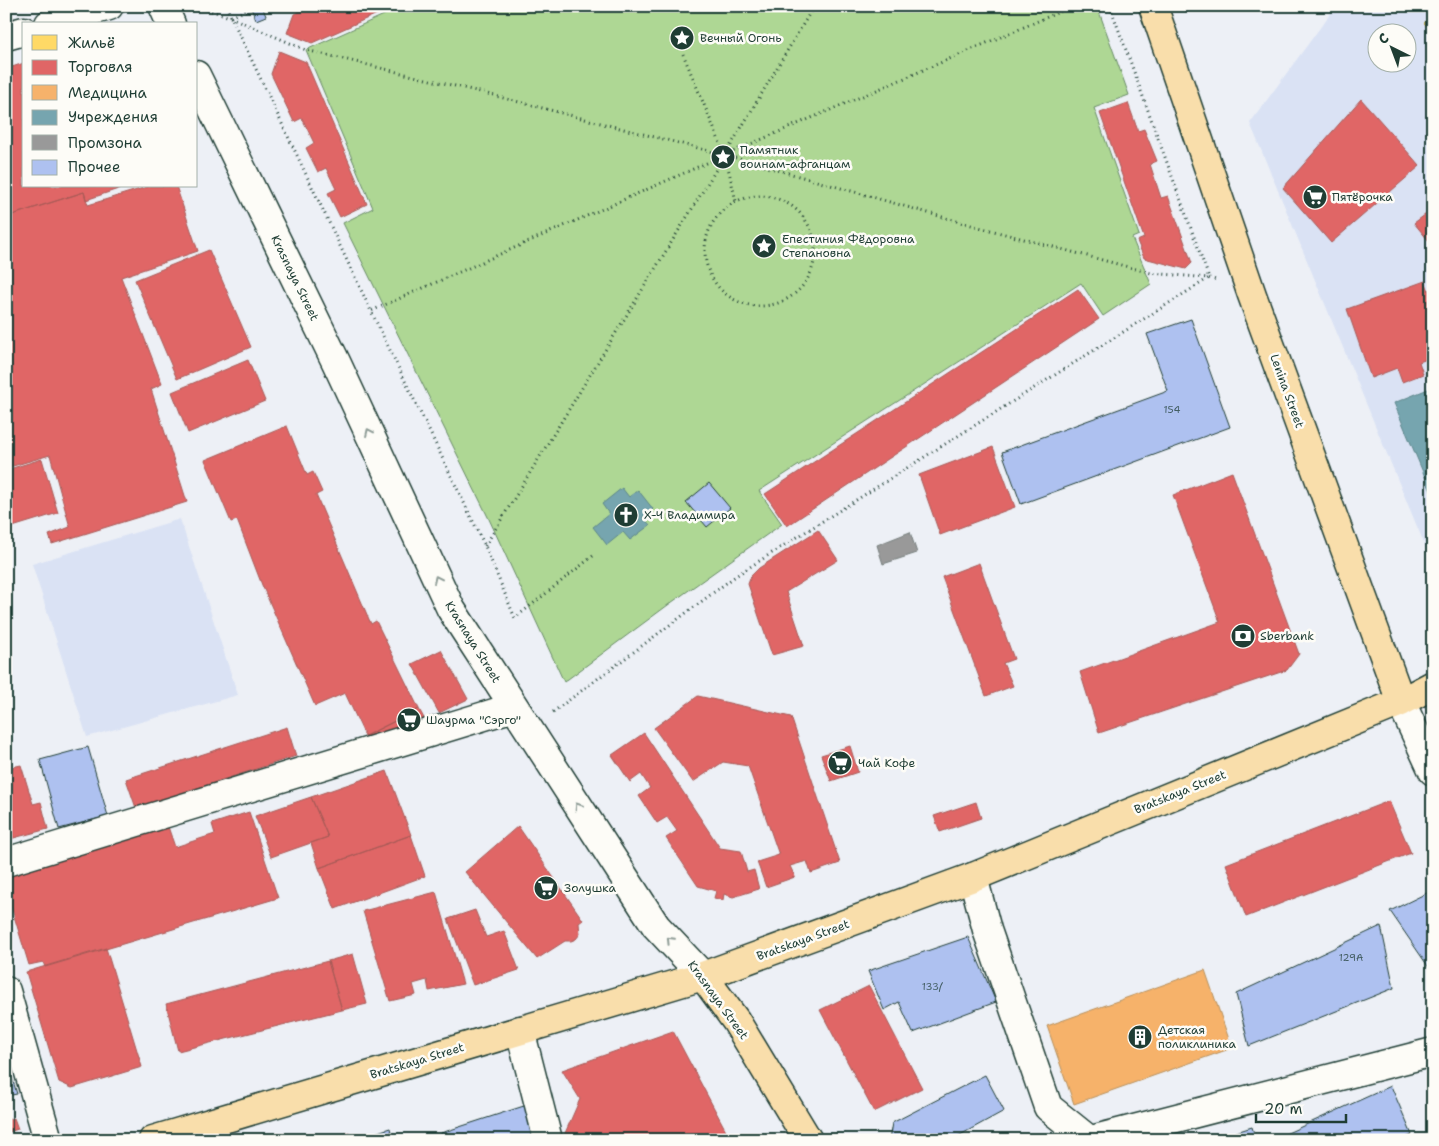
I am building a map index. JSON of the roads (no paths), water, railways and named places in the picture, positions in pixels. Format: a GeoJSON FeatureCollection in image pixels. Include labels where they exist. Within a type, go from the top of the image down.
{"type":"FeatureCollection","features":[{"type":"Feature","properties":{"kind":"main road","name":"Lenina Street"},"geometry":{"type":"LineString","coordinates":[[1153,6],[1252,295],[1401,702]]}},
{"type":"Feature","properties":{"kind":"main road","name":"Bratskaya Street"},"geometry":{"type":"LineString","coordinates":[[153,1140],[703,976],[973,877],[1401,702],[1433,686]]}},
{"type":"Feature","properties":{"kind":"main road","name":"Krasnaya Street"},"geometry":{"type":"LineString","coordinates":[[703,976],[736,1021],[808,1140]]}},
{"type":"Feature","properties":{"kind":"street"},"geometry":{"type":"LineString","coordinates":[[56,22],[109,6]]}},
{"type":"Feature","properties":{"kind":"street"},"geometry":{"type":"LineString","coordinates":[[163,6],[170,22]]}},
{"type":"Feature","properties":{"kind":"street"},"geometry":{"type":"LineString","coordinates":[[6,36],[22,32]]}},
{"type":"Feature","properties":{"kind":"street","name":"Krasnaya Street"},"geometry":{"type":"LineString","coordinates":[[198,79],[336,362],[451,609],[656,926],[703,976]]}},
{"type":"Feature","properties":{"kind":"street","name":"Lenina Street"},"geometry":{"type":"LineString","coordinates":[[1401,702],[1433,771]]}},
{"type":"Feature","properties":{"kind":"street"},"geometry":{"type":"LineString","coordinates":[[6,862],[514,707]]}},
{"type":"Feature","properties":{"kind":"street"},"geometry":{"type":"LineString","coordinates":[[973,877],[987,930],[1048,1107],[1090,1140],[1433,1052]]}},
{"type":"Feature","properties":{"kind":"street"},"geometry":{"type":"LineString","coordinates":[[6,991],[48,1140]]}},
{"type":"Feature","properties":{"kind":"street"},"geometry":{"type":"LineString","coordinates":[[520,1030],[548,1140]]}},
{"type":"Feature","properties":{"kind":"place","name":"Вечный Огонь"},"geometry":{"type":"Point","coordinates":[682,38]}},
{"type":"Feature","properties":{"kind":"place","name":"Памятник воинам-афганцам"},"geometry":{"type":"Point","coordinates":[723,157]}},
{"type":"Feature","properties":{"kind":"place","name":"Пятёрочка"},"geometry":{"type":"Point","coordinates":[1315,197]}},
{"type":"Feature","properties":{"kind":"place","name":"Епестиния Фёдоровна Степановна"},"geometry":{"type":"Point","coordinates":[764,246]}},
{"type":"Feature","properties":{"kind":"place","name":"Х-Ч Владимира"},"geometry":{"type":"Point","coordinates":[626,515]}},
{"type":"Feature","properties":{"kind":"place","name":"Sberbank"},"geometry":{"type":"Point","coordinates":[1243,636]}},
{"type":"Feature","properties":{"kind":"place","name":"Шаурма \"Сэрго\""},"geometry":{"type":"Point","coordinates":[409,720]}},
{"type":"Feature","properties":{"kind":"place","name":"Чай Кофе"},"geometry":{"type":"Point","coordinates":[840,763]}},
{"type":"Feature","properties":{"kind":"place","name":"Золушка"},"geometry":{"type":"Point","coordinates":[546,888]}},
{"type":"Feature","properties":{"kind":"place","name":"Детская поликлиника"},"geometry":{"type":"Point","coordinates":[1140,1037]}}]}
